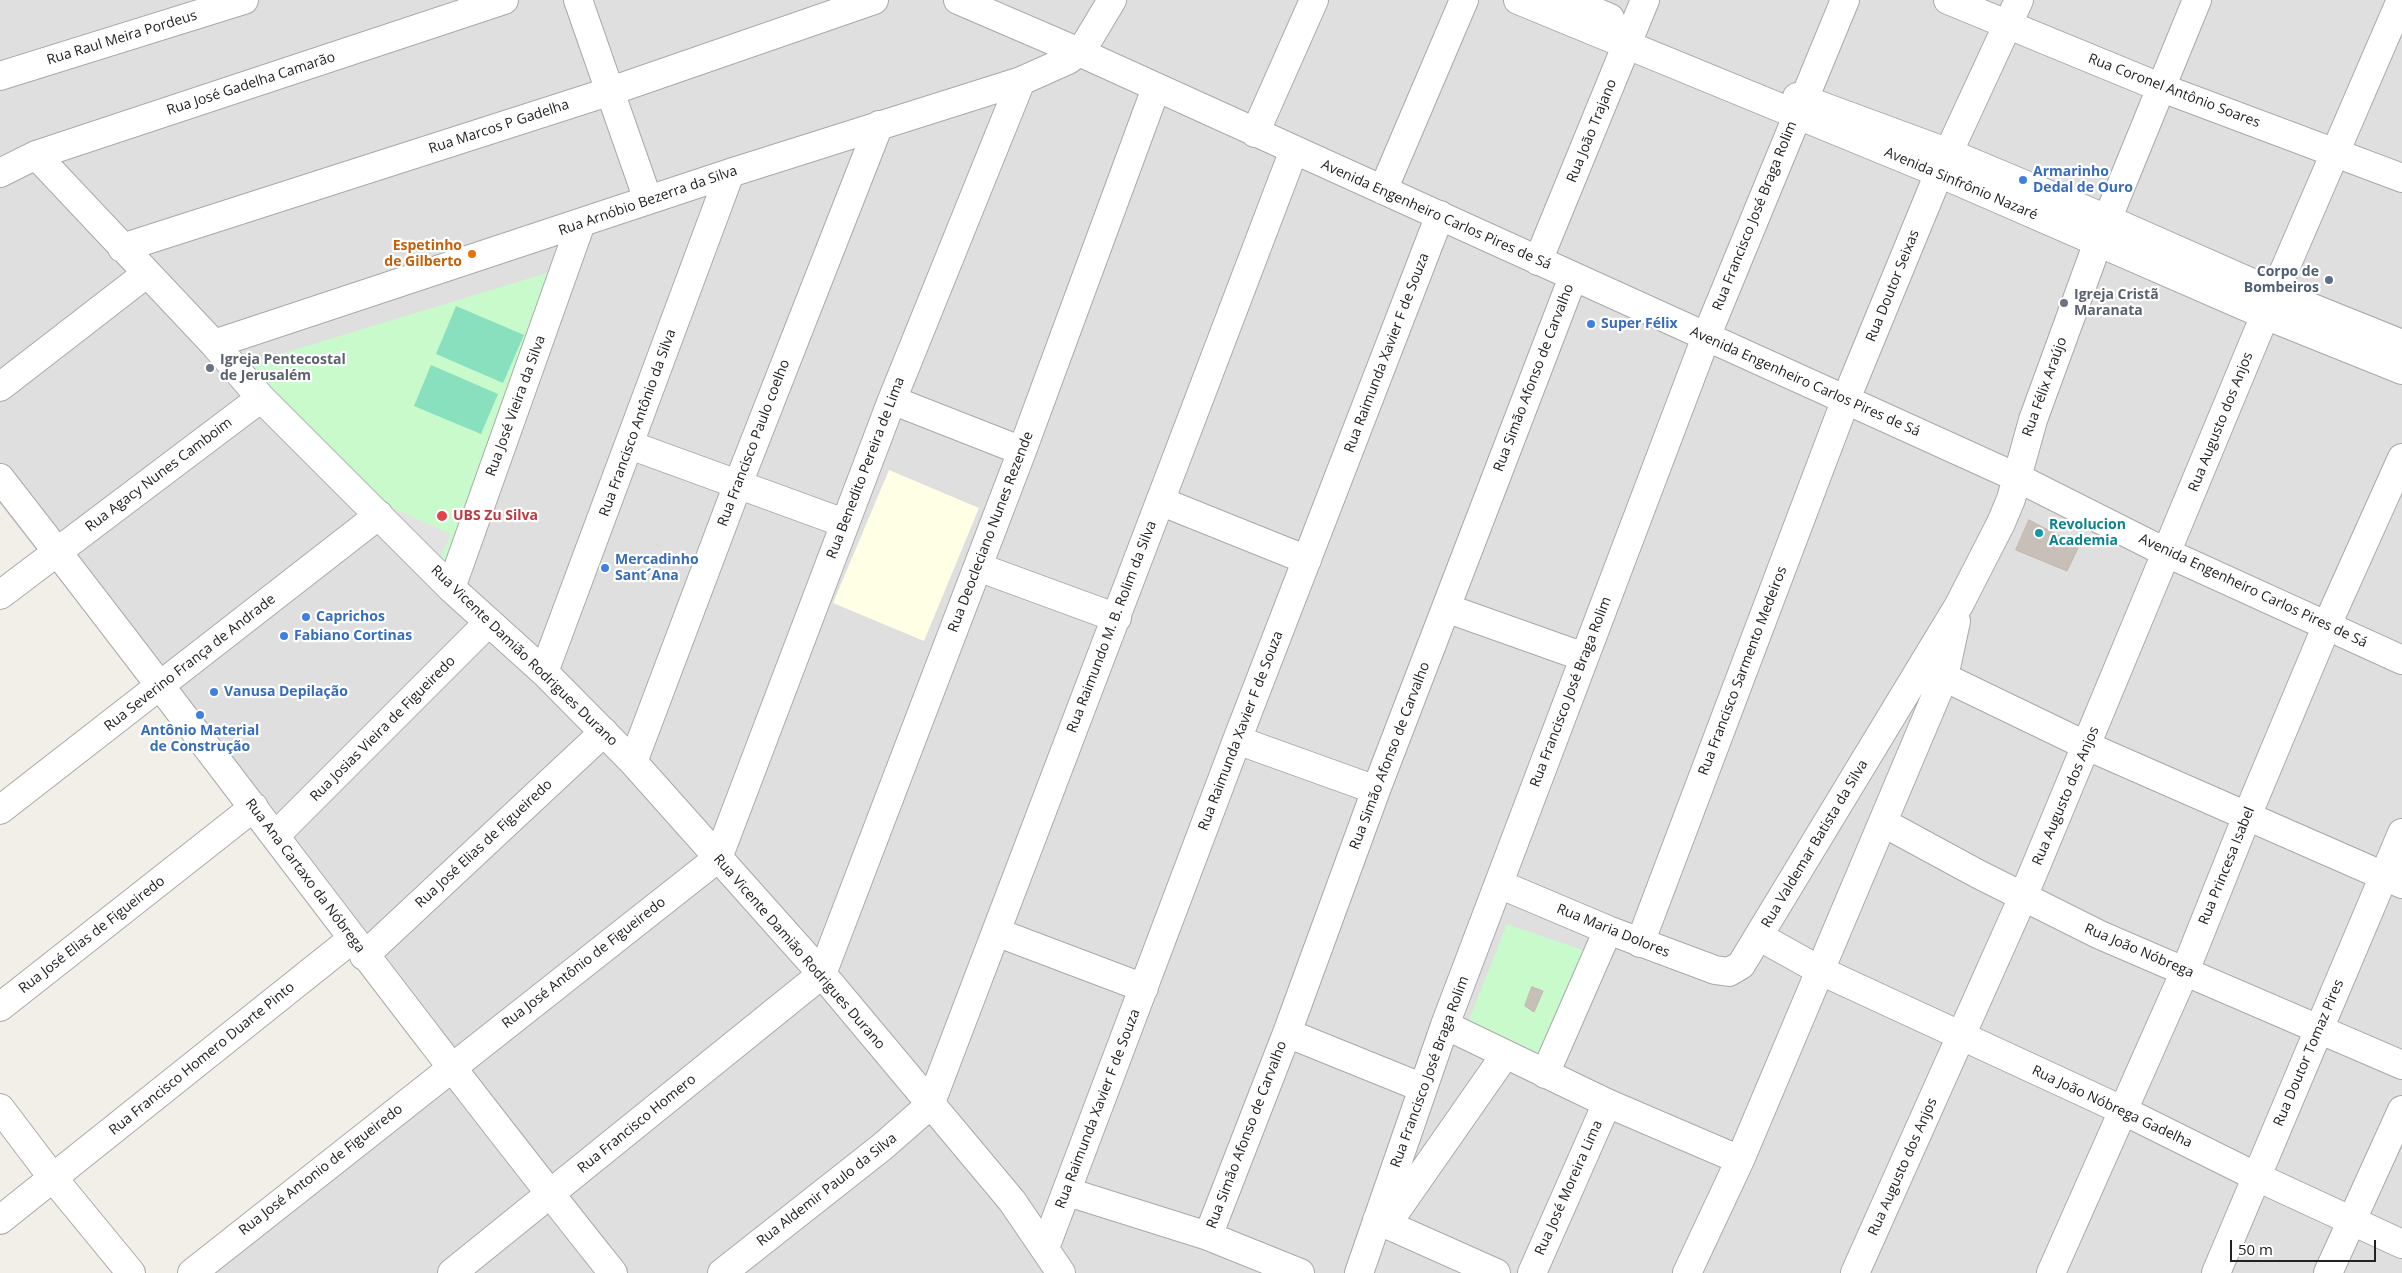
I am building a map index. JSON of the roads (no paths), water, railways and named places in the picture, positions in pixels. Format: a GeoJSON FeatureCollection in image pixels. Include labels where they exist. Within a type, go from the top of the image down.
{"type":"FeatureCollection","features":[{"type":"Feature","properties":{"kind":"street","name":"Rua Raul Meira Pordeus"},"geometry":{"type":"LineString","coordinates":[[0,76],[244,0]]}},
{"type":"Feature","properties":{"kind":"street","name":"Rua José Gadelha Camarão"},"geometry":{"type":"LineString","coordinates":[[0,173],[36,155],[504,0]]}},
{"type":"Feature","properties":{"kind":"street"},"geometry":{"type":"LineString","coordinates":[[578,0],[608,92],[648,200]]}},
{"type":"Feature","properties":{"kind":"street","name":"Rua Marcos P Gadelha"},"geometry":{"type":"LineString","coordinates":[[122,248],[608,92],[874,0]]}},
{"type":"Feature","properties":{"kind":"street"},"geometry":{"type":"LineString","coordinates":[[1079,52],[1112,0]]}},
{"type":"Feature","properties":{"kind":"street"},"geometry":{"type":"LineString","coordinates":[[1255,133],[1314,0]]}},
{"type":"Feature","properties":{"kind":"street"},"geometry":{"type":"LineString","coordinates":[[1383,190],[1464,0]]}},
{"type":"Feature","properties":{"kind":"street","name":"Avenida Sinfrônio Nazaré"},"geometry":{"type":"LineString","coordinates":[[1518,0],[1630,36],[1800,108],[1944,163],[2270,304],[2402,370]]}},
{"type":"Feature","properties":{"kind":"street","name":"Avenida Sinfrônio Nazaré"},"geometry":{"type":"LineString","coordinates":[[1568,0],[1630,36]]}},
{"type":"Feature","properties":{"kind":"street","name":"Rua João Trajano"},"geometry":{"type":"LineString","coordinates":[[1538,261],[1645,0]]}},
{"type":"Feature","properties":{"kind":"street","name":"Rua Francisco José Braga Rolim"},"geometry":{"type":"LineString","coordinates":[[1359,1273],[1382,1222],[1445,1025],[1706,337],[1845,0]]}},
{"type":"Feature","properties":{"kind":"street","name":"Rua Coronel Antônio Soares"},"geometry":{"type":"LineString","coordinates":[[1948,0],[2162,88],[2402,178]]}},
{"type":"Feature","properties":{"kind":"street","name":"Rua Doutor Seixas"},"geometry":{"type":"LineString","coordinates":[[1846,400],[1944,163],[2019,0]]}},
{"type":"Feature","properties":{"kind":"street","name":"Rua Félix Araújo"},"geometry":{"type":"LineString","coordinates":[[2016,477],[2033,420],[2102,230],[2197,0]]}},
{"type":"Feature","properties":{"kind":"street","name":"Rua Augusto dos Anjos"},"geometry":{"type":"LineString","coordinates":[[1855,1273],[2023,897],[2334,151],[2401,0]]}},
{"type":"Feature","properties":{"kind":"street","name":"Avenida Engenheiro Carlos Pires de Sá"},"geometry":{"type":"LineString","coordinates":[[964,1],[1255,133],[1440,214],[1573,277],[2016,477],[2167,552],[2402,660]]}},
{"type":"Feature","properties":{"kind":"street","name":"Rua Arnóbio Bezerra da Silva"},"geometry":{"type":"LineString","coordinates":[[214,344],[581,224],[730,173],[1020,81],[1068,60],[1079,52]]}},
{"type":"Feature","properties":{"kind":"street","name":"Rua Benedito Pereira de Lima"},"geometry":{"type":"LineString","coordinates":[[718,858],[844,523],[1020,81]]}},
{"type":"Feature","properties":{"kind":"street","name":"Rua Deocleciano Nunes Rezende"},"geometry":{"type":"LineString","coordinates":[[822,974],[1022,452],[1156,88]]}},
{"type":"Feature","properties":{"kind":"street","name":"Rua Francisco Paulo coelho"},"geometry":{"type":"LineString","coordinates":[[633,762],[738,484],[879,126]]}},
{"type":"Feature","properties":{"kind":"street","name":"Rua Raimundo M. B. Rolim da Silva"},"geometry":{"type":"LineString","coordinates":[[930,1105],[1294,150]]}},
{"type":"Feature","properties":{"kind":"street","name":"Rua Vicente Damião Rodrigues Durano"},"geometry":{"type":"LineString","coordinates":[[36,155],[146,274],[214,344],[261,398],[451,588],[544,672],[633,762],[822,974],[1012,1201],[1061,1273]]}},
{"type":"Feature","properties":{"kind":"street","name":"Rua Francisco Antônio da Silva"},"geometry":{"type":"LineString","coordinates":[[544,672],[730,173]]}},
{"type":"Feature","properties":{"kind":"street","name":"Rua Raimunda Xavier F de Souza"},"geometry":{"type":"LineString","coordinates":[[1045,1248],[1068,1192],[1237,740],[1440,214]]}},
{"type":"Feature","properties":{"kind":"street","name":"Rua José Vieira da Silva"},"geometry":{"type":"LineString","coordinates":[[451,588],[581,224]]}},
{"type":"Feature","properties":{"kind":"street"},"geometry":{"type":"LineString","coordinates":[[0,387],[146,274]]}},
{"type":"Feature","properties":{"kind":"street","name":"Rua Simão Afonso de Carvalho"},"geometry":{"type":"LineString","coordinates":[[1208,1236],[1287,1033],[1376,790],[1573,277]]}},
{"type":"Feature","properties":{"kind":"street","name":"Avenida Sinfrônio Nazaré"},"geometry":{"type":"LineString","coordinates":[[2270,304],[2402,344]]}},
{"type":"Feature","properties":{"kind":"street","name":"Rua Agacy Nunes Camboim"},"geometry":{"type":"LineString","coordinates":[[0,595],[261,398]]}},
{"type":"Feature","properties":{"kind":"street"},"geometry":{"type":"LineString","coordinates":[[892,400],[1022,452]]}},
{"type":"Feature","properties":{"kind":"street","name":"Rua Francisco Sarmento Medeiros"},"geometry":{"type":"LineString","coordinates":[[1640,943],[1846,400]]}},
{"type":"Feature","properties":{"kind":"street"},"geometry":{"type":"LineString","coordinates":[[630,445],[844,523]]}},
{"type":"Feature","properties":{"kind":"street","name":"Rua Princesa Isabel"},"geometry":{"type":"LineString","coordinates":[[2051,1273],[2185,970],[2246,816],[2327,625],[2402,458]]}},
{"type":"Feature","properties":{"kind":"street","name":"Rua Valdemar Batista da Silva"},"geometry":{"type":"LineString","coordinates":[[1821,971],[1760,937],[1958,604],[2001,522],[2016,477]]}},
{"type":"Feature","properties":{"kind":"street","name":"Rua Ana Cartaxo da Nóbrega"},"geometry":{"type":"LineString","coordinates":[[0,478],[276,835],[358,947],[451,1068],[612,1273]]}},
{"type":"Feature","properties":{"kind":"street"},"geometry":{"type":"LineString","coordinates":[[1160,501],[1307,560]]}},
{"type":"Feature","properties":{"kind":"street","name":"Rua Severino França de Andrade"},"geometry":{"type":"LineString","coordinates":[[0,810],[162,686],[379,515]]}},
{"type":"Feature","properties":{"kind":"street"},"geometry":{"type":"LineString","coordinates":[[978,567],[1117,618]]}},
{"type":"Feature","properties":{"kind":"street"},"geometry":{"type":"LineString","coordinates":[[1687,1273],[1740,1160],[1944,677],[1958,604]]}},
{"type":"Feature","properties":{"kind":"street"},"geometry":{"type":"LineString","coordinates":[[1446,608],[1584,657]]}},
{"type":"Feature","properties":{"kind":"street","name":"Rua Josias Vieira de Figueiredo"},"geometry":{"type":"LineString","coordinates":[[276,835],[489,622]]}},
{"type":"Feature","properties":{"kind":"street"},"geometry":{"type":"LineString","coordinates":[[1944,677],[2087,746],[2394,880]]}},
{"type":"Feature","properties":{"kind":"street","name":"Rua José Elias de Figueiredo"},"geometry":{"type":"LineString","coordinates":[[358,947],[604,732]]}},
{"type":"Feature","properties":{"kind":"street"},"geometry":{"type":"LineString","coordinates":[[1237,740],[1376,790]]}},
{"type":"Feature","properties":{"kind":"street","name":"Rua José Elias de Figueiredo"},"geometry":{"type":"LineString","coordinates":[[0,1007],[254,807]]}},
{"type":"Feature","properties":{"kind":"street","name":"Rua João Nóbrega"},"geometry":{"type":"LineString","coordinates":[[1884,822],[2023,897],[2100,935],[2185,970],[2318,1030],[2402,1064]]}},
{"type":"Feature","properties":{"kind":"street","name":"Rua Doutor Tomaz Pires"},"geometry":{"type":"LineString","coordinates":[[2216,1273],[2258,1177],[2318,1030],[2394,880],[2402,833]]}},
{"type":"Feature","properties":{"kind":"street","name":"Rua José Antônio de Figueiredo"},"geometry":{"type":"LineString","coordinates":[[451,1068],[718,858]]}},
{"type":"Feature","properties":{"kind":"street","name":"Rua Maria Dolores"},"geometry":{"type":"LineString","coordinates":[[1499,884],[1640,943],[1715,970],[1729,972],[1741,965],[1760,937]]}},
{"type":"Feature","properties":{"kind":"street"},"geometry":{"type":"LineString","coordinates":[[1545,1074],[1608,930]]}},
{"type":"Feature","properties":{"kind":"street"},"geometry":{"type":"LineString","coordinates":[[996,932],[1144,988]]}},
{"type":"Feature","properties":{"kind":"street","name":"Rua Francisco Homero Duarte Pinto"},"geometry":{"type":"LineString","coordinates":[[53,1178],[358,947]]}},
{"type":"Feature","properties":{"kind":"street","name":"Rua João Nóbrega Gadelha"},"geometry":{"type":"LineString","coordinates":[[1821,971],[2122,1110],[2258,1177],[2352,1219],[2402,1244]]}},
{"type":"Feature","properties":{"kind":"street","name":"Rua Francisco Homero"},"geometry":{"type":"LineString","coordinates":[[452,1273],[822,974]]}},
{"type":"Feature","properties":{"kind":"street"},"geometry":{"type":"LineString","coordinates":[[1445,1025],[1545,1074],[1740,1160]]}},
{"type":"Feature","properties":{"kind":"street"},"geometry":{"type":"LineString","coordinates":[[1287,1033],[1424,1088]]}},
{"type":"Feature","properties":{"kind":"street"},"geometry":{"type":"LineString","coordinates":[[1496,1273],[1382,1222],[1505,1055]]}},
{"type":"Feature","properties":{"kind":"street","name":"Rua José Antonio de Figueiredo"},"geometry":{"type":"LineString","coordinates":[[192,1273],[451,1068]]}},
{"type":"Feature","properties":{"kind":"street","name":"Rua José Moreira Lima"},"geometry":{"type":"LineString","coordinates":[[1532,1273],[1607,1102]]}},
{"type":"Feature","properties":{"kind":"street","name":"Rua Aldemir Paulo da Silva"},"geometry":{"type":"LineString","coordinates":[[722,1273],[882,1147],[930,1105]]}},
{"type":"Feature","properties":{"kind":"street"},"geometry":{"type":"LineString","coordinates":[[0,1108],[53,1178],[131,1273]]}},
{"type":"Feature","properties":{"kind":"street"},"geometry":{"type":"LineString","coordinates":[[2328,1273],[2402,1110]]}},
{"type":"Feature","properties":{"kind":"street"},"geometry":{"type":"LineString","coordinates":[[0,1220],[53,1178]]}},
{"type":"Feature","properties":{"kind":"street"},"geometry":{"type":"LineString","coordinates":[[1068,1192],[1208,1236],[1300,1273]]}},
{"type":"Feature","properties":{"kind":"place","name":"Armarinho Dedal de Ouro"},"geometry":{"type":"Point","coordinates":[2023,180]}},
{"type":"Feature","properties":{"kind":"place","name":"Espetinho de Gilberto"},"geometry":{"type":"Point","coordinates":[472,254]}},
{"type":"Feature","properties":{"kind":"place","name":"Corpo de Bombeiros"},"geometry":{"type":"Point","coordinates":[2329,280]}},
{"type":"Feature","properties":{"kind":"place","name":"Igreja Cristã Maranata"},"geometry":{"type":"Point","coordinates":[2064,303]}},
{"type":"Feature","properties":{"kind":"place","name":"Super Félix"},"geometry":{"type":"Point","coordinates":[1591,324]}},
{"type":"Feature","properties":{"kind":"place","name":"Igreja Pentecostal de Jerusalém"},"geometry":{"type":"Point","coordinates":[210,368]}},
{"type":"Feature","properties":{"kind":"place","name":"UBS Zu Silva"},"geometry":{"type":"Point","coordinates":[442,516]}},
{"type":"Feature","properties":{"kind":"place","name":"Revolucion Academia"},"geometry":{"type":"Point","coordinates":[2039,533]}},
{"type":"Feature","properties":{"kind":"place","name":"Mercadinho Sant´Ana"},"geometry":{"type":"Point","coordinates":[605,568]}},
{"type":"Feature","properties":{"kind":"place","name":"Caprichos"},"geometry":{"type":"Point","coordinates":[306,617]}},
{"type":"Feature","properties":{"kind":"place","name":"Fabiano Cortinas"},"geometry":{"type":"Point","coordinates":[284,636]}},
{"type":"Feature","properties":{"kind":"place","name":"Vanusa Depilação"},"geometry":{"type":"Point","coordinates":[214,692]}},
{"type":"Feature","properties":{"kind":"place","name":"Antônio Material de Construção"},"geometry":{"type":"Point","coordinates":[200,715]}}]}
